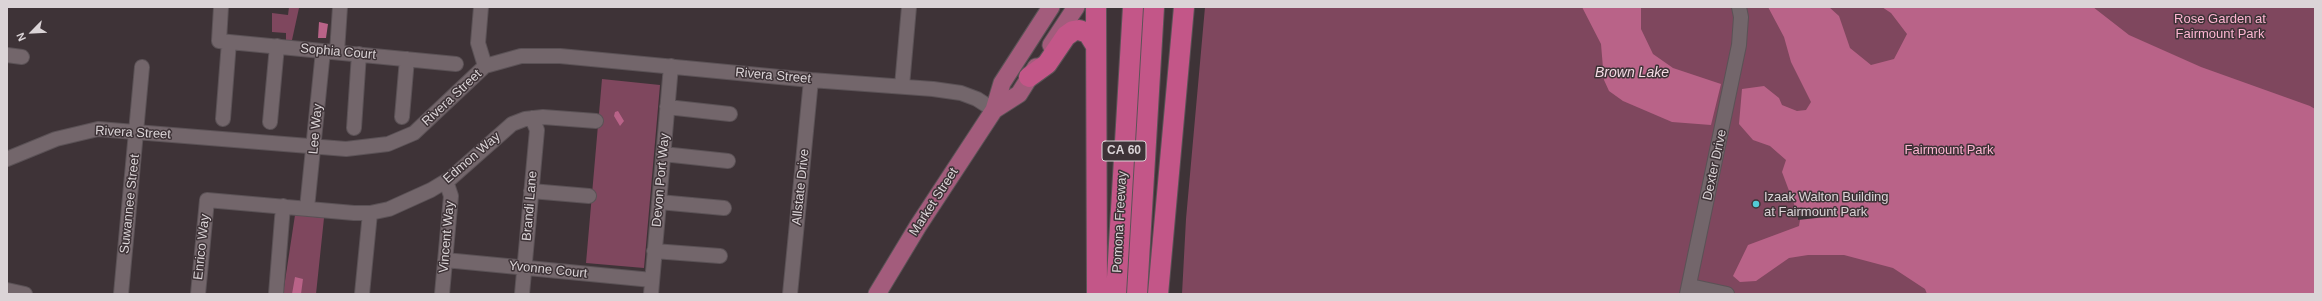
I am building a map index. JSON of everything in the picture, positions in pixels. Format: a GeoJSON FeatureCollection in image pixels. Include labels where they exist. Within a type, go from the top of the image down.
{"type":"FeatureCollection","features":[{"type":"Feature","properties":{"kind":"highway"},"geometry":{"type":"LineString","coordinates":[[1096,7],[1097,294]]}},
{"type":"Feature","properties":{"kind":"highway","name":"Pomona Freeway"},"geometry":{"type":"LineString","coordinates":[[1116,294],[1133,7]]}},
{"type":"Feature","properties":{"kind":"highway","name":"Pomona Freeway"},"geometry":{"type":"LineString","coordinates":[[1137,294],[1154,7]]}},
{"type":"Feature","properties":{"kind":"highway"},"geometry":{"type":"LineString","coordinates":[[1158,294],[1184,7]]}},
{"type":"Feature","properties":{"kind":"highway"},"geometry":{"type":"LineString","coordinates":[[1029,77],[1047,64],[1066,36],[1073,31],[1079,30],[1088,33],[1096,46]]}},
{"type":"Feature","properties":{"kind":"main road","name":"Market Street"},"geometry":{"type":"LineString","coordinates":[[877,294],[918,226],[994,110],[1002,83],[1051,7]]}},
{"type":"Feature","properties":{"kind":"main road","name":"Market Street"},"geometry":{"type":"LineString","coordinates":[[994,110],[1019,94],[1076,7]]}},
{"type":"Feature","properties":{"kind":"street"},"geometry":{"type":"LineString","coordinates":[[220,7],[224,41],[223,119]]}},
{"type":"Feature","properties":{"kind":"street"},"geometry":{"type":"LineString","coordinates":[[337,52],[340,7]]}},
{"type":"Feature","properties":{"kind":"street"},"geometry":{"type":"LineString","coordinates":[[481,7],[478,43],[485,66]]}},
{"type":"Feature","properties":{"kind":"street"},"geometry":{"type":"LineString","coordinates":[[902,86],[909,7]]}},
{"type":"Feature","properties":{"kind":"street","name":"Dexter Drive"},"geometry":{"type":"LineString","coordinates":[[1727,294],[1689,290],[1739,45],[1741,17],[1739,7]]}},
{"type":"Feature","properties":{"kind":"street","name":"Sophia Court"},"geometry":{"type":"LineString","coordinates":[[224,41],[456,64]]}},
{"type":"Feature","properties":{"kind":"street"},"geometry":{"type":"LineString","coordinates":[[270,122],[277,46]]}},
{"type":"Feature","properties":{"kind":"street","name":"Lee Way"},"geometry":{"type":"LineString","coordinates":[[308,208],[322,51]]}},
{"type":"Feature","properties":{"kind":"street"},"geometry":{"type":"LineString","coordinates":[[354,128],[359,54]]}},
{"type":"Feature","properties":{"kind":"street"},"geometry":{"type":"LineString","coordinates":[[7,55],[22,57]]}},
{"type":"Feature","properties":{"kind":"street","name":"Rivera Street"},"geometry":{"type":"LineString","coordinates":[[7,159],[74,133],[98,129],[346,148],[388,144],[414,132],[485,66],[520,56],[560,56],[812,80],[902,86],[961,93],[977,99],[994,110]]}},
{"type":"Feature","properties":{"kind":"street"},"geometry":{"type":"LineString","coordinates":[[402,117],[407,59]]}},
{"type":"Feature","properties":{"kind":"street","name":"Suwannee Street"},"geometry":{"type":"LineString","coordinates":[[121,294],[142,66]]}},
{"type":"Feature","properties":{"kind":"street","name":"Devon Port Way"},"geometry":{"type":"LineString","coordinates":[[651,294],[670,66]]}},
{"type":"Feature","properties":{"kind":"street","name":"Allstate Drive"},"geometry":{"type":"LineString","coordinates":[[790,294],[812,80]]}},
{"type":"Feature","properties":{"kind":"street"},"geometry":{"type":"LineString","coordinates":[[667,107],[730,114]]}},
{"type":"Feature","properties":{"kind":"street","name":"Edmon Way"},"geometry":{"type":"LineString","coordinates":[[207,200],[354,213],[389,209],[446,181],[512,124],[543,116],[596,121]]}},
{"type":"Feature","properties":{"kind":"street","name":"Brandi Lane"},"geometry":{"type":"LineString","coordinates":[[522,294],[537,130],[532,118]]}},
{"type":"Feature","properties":{"kind":"street"},"geometry":{"type":"LineString","coordinates":[[663,154],[728,161]]}},
{"type":"Feature","properties":{"kind":"street","name":"Vincent Way"},"geometry":{"type":"LineString","coordinates":[[442,294],[451,196],[446,181]]}},
{"type":"Feature","properties":{"kind":"street"},"geometry":{"type":"LineString","coordinates":[[531,191],[589,196]]}},
{"type":"Feature","properties":{"kind":"street","name":"Enrico Way"},"geometry":{"type":"LineString","coordinates":[[198,294],[207,200]]}},
{"type":"Feature","properties":{"kind":"street"},"geometry":{"type":"LineString","coordinates":[[659,202],[724,208]]}},
{"type":"Feature","properties":{"kind":"street"},"geometry":{"type":"LineString","coordinates":[[276,294],[283,206]]}},
{"type":"Feature","properties":{"kind":"street"},"geometry":{"type":"LineString","coordinates":[[362,294],[370,212]]}},
{"type":"Feature","properties":{"kind":"street"},"geometry":{"type":"LineString","coordinates":[[654,251],[720,256]]}},
{"type":"Feature","properties":{"kind":"street","name":"Yvonne Court"},"geometry":{"type":"LineString","coordinates":[[445,260],[652,280]]}},
{"type":"Feature","properties":{"kind":"street"},"geometry":{"type":"LineString","coordinates":[[7,290],[24,294]]}},
{"type":"Feature","properties":{"kind":"green space"},"geometry":{"type":"Polygon","coordinates":[[[289,7],[299,8],[292,40],[286,40],[286,33],[272,32],[272,13],[288,15],[289,7]]]}},
{"type":"Feature","properties":{"kind":"green space","name":"Rose Garden at Fairmount Park"},"geometry":{"type":"Polygon","coordinates":[[[1205,7],[2315,7],[2315,294],[1182,294],[1186,219],[1205,7]]]}},
{"type":"Feature","properties":{"kind":"green space"},"geometry":{"type":"Polygon","coordinates":[[[602,79],[660,85],[644,268],[586,263],[602,79]]]}},
{"type":"Feature","properties":{"kind":"green space"},"geometry":{"type":"Polygon","coordinates":[[[295,215],[324,218],[316,294],[283,294],[295,215]]]}},
{"type":"Feature","properties":{"kind":"water","name":"Brown Lake"},"geometry":{"type":"Polygon","coordinates":[[[1582,7],[1641,7],[1641,29],[1653,54],[1673,68],[1721,84],[1711,125],[1672,122],[1623,101],[1609,91],[1604,80],[1601,44],[1582,7]]]}},
{"type":"Feature","properties":{"kind":"water","name":"Fairmount Park"},"geometry":{"type":"Polygon","coordinates":[[[1768,7],[1829,7],[1839,16],[1850,48],[1871,65],[1894,59],[1907,34],[1891,13],[1882,7],[2093,7],[2129,35],[2201,67],[2310,106],[2315,109],[2315,294],[1927,294],[1925,289],[1893,268],[1844,255],[1808,255],[1789,258],[1756,281],[1740,282],[1733,276],[1748,245],[1799,226],[1800,220],[1782,172],[1786,160],[1770,146],[1753,140],[1739,124],[1742,89],[1764,86],[1779,98],[1782,105],[1797,111],[1806,110],[1811,102],[1791,62],[1784,37],[1768,7]]]}},
{"type":"Feature","properties":{"kind":"water"},"geometry":{"type":"Polygon","coordinates":[[[319,22],[328,24],[326,38],[318,38],[319,22]]]}},
{"type":"Feature","properties":{"kind":"water"},"geometry":{"type":"Polygon","coordinates":[[[618,111],[624,121],[620,126],[614,116],[615,112],[618,111]]]}},
{"type":"Feature","properties":{"kind":"water"},"geometry":{"type":"Polygon","coordinates":[[[295,277],[303,279],[301,294],[292,294],[295,277]]]}},
{"type":"Feature","properties":{"kind":"pier"},"geometry":{"type":"Polygon","coordinates":[[[1834,212],[1835,216],[1798,220],[1798,216],[1834,212]]]}},
{"type":"Feature","properties":{"kind":"place","name":"Izaak Walton Building at Fairmount Park"},"geometry":{"type":"Point","coordinates":[1756,204]}}]}
